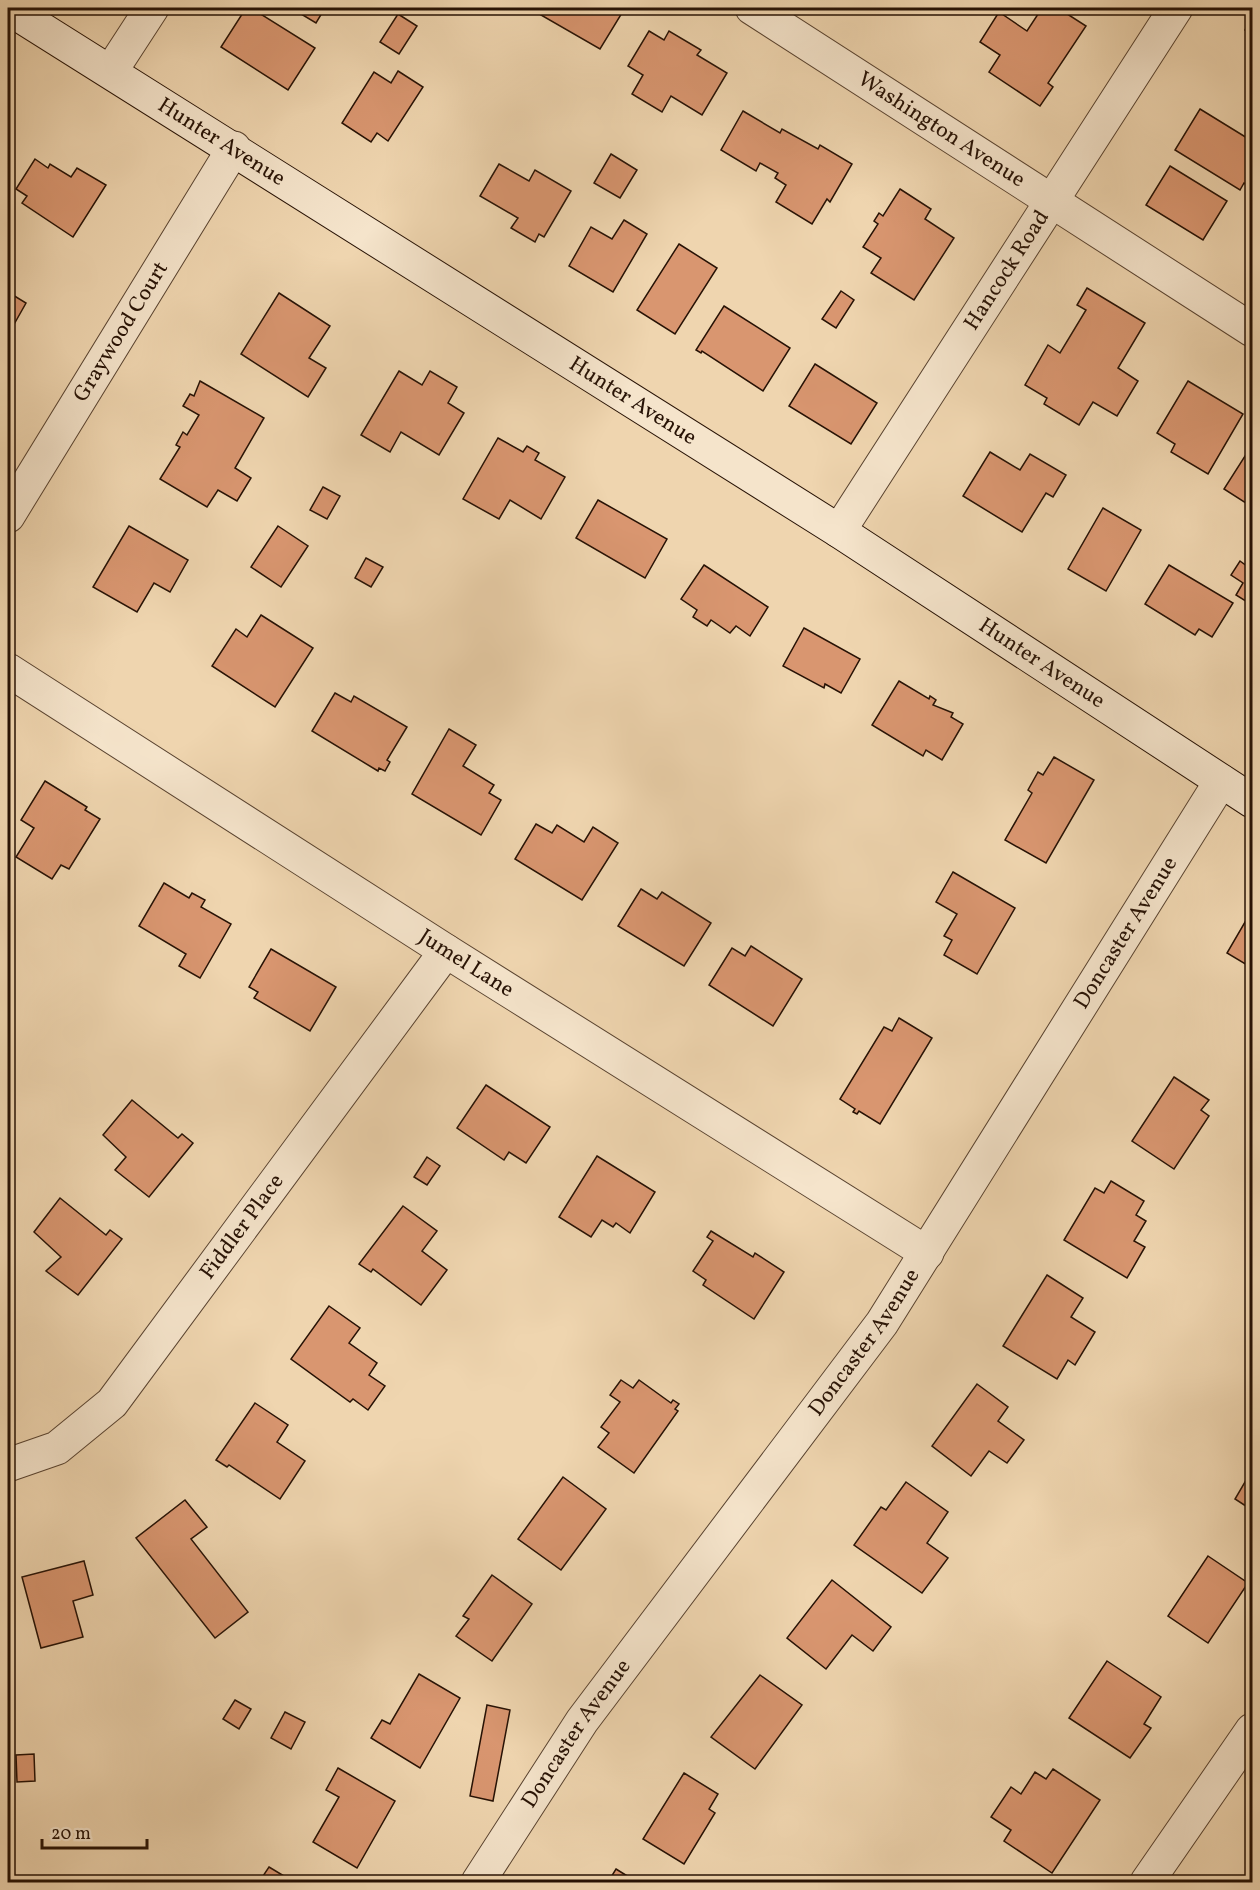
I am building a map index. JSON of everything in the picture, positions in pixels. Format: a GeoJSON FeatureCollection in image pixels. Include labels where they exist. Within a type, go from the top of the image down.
{"type":"FeatureCollection","features":[{"type":"Feature","properties":{"kind":"street","name":"Hunter Avenue"},"geometry":{"type":"LineString","coordinates":[[8,8],[234,148],[839,531],[1252,801]]}},
{"type":"Feature","properties":{"kind":"street"},"geometry":{"type":"LineString","coordinates":[[111,71],[152,8]]}},
{"type":"Feature","properties":{"kind":"street","name":"Washington Avenue"},"geometry":{"type":"LineString","coordinates":[[752,8],[1252,330]]}},
{"type":"Feature","properties":{"kind":"street","name":"Hancock Road"},"geometry":{"type":"LineString","coordinates":[[839,531],[1176,8]]}},
{"type":"Feature","properties":{"kind":"street","name":"Graywood Court"},"geometry":{"type":"LineString","coordinates":[[8,516],[234,148]]}},
{"type":"Feature","properties":{"kind":"street","name":"Jumel Lane"},"geometry":{"type":"LineString","coordinates":[[8,673],[927,1253]]}},
{"type":"Feature","properties":{"kind":"street","name":"Doncaster Avenue"},"geometry":{"type":"LineString","coordinates":[[478,1882],[582,1721],[882,1323],[1221,781]]}},
{"type":"Feature","properties":{"kind":"street","name":"Fiddler Place"},"geometry":{"type":"LineString","coordinates":[[8,1465],[57,1448],[112,1402],[446,951]]}},
{"type":"Feature","properties":{"kind":"street"},"geometry":{"type":"LineString","coordinates":[[1147,1882],[1252,1730]]}},
{"type":"Feature","properties":{"kind":"building"},"geometry":{"type":"Polygon","coordinates":[[[246,8],[251,8],[315,48],[288,90],[221,47],[246,8]]]}},
{"type":"Feature","properties":{"kind":"building"},"geometry":{"type":"Polygon","coordinates":[[[291,8],[325,8],[316,23],[291,8]]]}},
{"type":"Feature","properties":{"kind":"building"},"geometry":{"type":"Polygon","coordinates":[[[536,8],[625,8],[600,49],[534,11],[536,8]]]}},
{"type":"Feature","properties":{"kind":"building"},"geometry":{"type":"Polygon","coordinates":[[[1042,8],[1058,8],[1086,26],[1048,83],[1053,87],[1040,106],[989,72],[1000,55],[980,42],[999,12],[1027,31],[1042,8]]]}},
{"type":"Feature","properties":{"kind":"building"},"geometry":{"type":"Polygon","coordinates":[[[398,14],[417,26],[399,54],[380,42],[398,14]]]}},
{"type":"Feature","properties":{"kind":"building"},"geometry":{"type":"Polygon","coordinates":[[[1252,17],[1252,35],[1245,30],[1252,17]]]}},
{"type":"Feature","properties":{"kind":"building"},"geometry":{"type":"Polygon","coordinates":[[[649,31],[664,40],[669,31],[701,50],[697,55],[727,73],[702,115],[671,96],[662,112],[632,94],[643,75],[628,66],[649,31]]]}},
{"type":"Feature","properties":{"kind":"building"},"geometry":{"type":"Polygon","coordinates":[[[398,71],[423,87],[388,141],[377,133],[371,142],[342,123],[374,72],[391,83],[398,71]]]}},
{"type":"Feature","properties":{"kind":"building"},"geometry":{"type":"Polygon","coordinates":[[[1200,109],[1252,141],[1252,188],[1244,183],[1240,190],[1175,150],[1200,109]]]}},
{"type":"Feature","properties":{"kind":"building"},"geometry":{"type":"Polygon","coordinates":[[[743,111],[780,133],[782,129],[818,149],[820,145],[852,164],[830,202],[827,199],[812,224],[776,202],[786,185],[775,178],[778,173],[760,163],[756,171],[721,150],[743,111]]]}},
{"type":"Feature","properties":{"kind":"building"},"geometry":{"type":"Polygon","coordinates":[[[611,154],[637,170],[620,198],[594,183],[611,154]]]}},
{"type":"Feature","properties":{"kind":"building"},"geometry":{"type":"Polygon","coordinates":[[[35,159],[48,168],[50,164],[71,177],[77,168],[106,185],[73,237],[22,203],[27,196],[16,189],[35,159]]]}},
{"type":"Feature","properties":{"kind":"building"},"geometry":{"type":"Polygon","coordinates":[[[499,164],[529,181],[535,170],[571,191],[544,237],[539,234],[535,242],[511,228],[518,218],[480,196],[499,164]]]}},
{"type":"Feature","properties":{"kind":"building"},"geometry":{"type":"Polygon","coordinates":[[[1170,166],[1227,201],[1203,240],[1146,205],[1170,166]]]}},
{"type":"Feature","properties":{"kind":"building"},"geometry":{"type":"Polygon","coordinates":[[[900,189],[931,209],[925,219],[954,238],[914,300],[871,273],[881,258],[863,247],[878,224],[874,221],[879,213],[883,216],[900,189]]]}},
{"type":"Feature","properties":{"kind":"building"},"geometry":{"type":"Polygon","coordinates":[[[624,220],[647,234],[613,292],[569,266],[591,227],[612,239],[624,220]]]}},
{"type":"Feature","properties":{"kind":"building"},"geometry":{"type":"Polygon","coordinates":[[[679,244],[717,268],[675,334],[637,310],[679,244]]]}},
{"type":"Feature","properties":{"kind":"building"},"geometry":{"type":"Polygon","coordinates":[[[1087,288],[1145,323],[1118,368],[1138,381],[1117,416],[1093,402],[1079,425],[1044,404],[1047,398],[1025,385],[1048,345],[1060,353],[1086,310],[1077,305],[1087,288]]]}},
{"type":"Feature","properties":{"kind":"building"},"geometry":{"type":"Polygon","coordinates":[[[841,291],[854,300],[836,328],[822,319],[841,291]]]}},
{"type":"Feature","properties":{"kind":"building"},"geometry":{"type":"Polygon","coordinates":[[[8,292],[26,303],[8,335],[8,292]]]}},
{"type":"Feature","properties":{"kind":"building"},"geometry":{"type":"Polygon","coordinates":[[[279,293],[330,326],[309,358],[326,368],[308,397],[241,354],[279,293]]]}},
{"type":"Feature","properties":{"kind":"building"},"geometry":{"type":"Polygon","coordinates":[[[724,306],[790,348],[763,391],[702,351],[701,353],[696,350],[724,306]]]}},
{"type":"Feature","properties":{"kind":"building"},"geometry":{"type":"Polygon","coordinates":[[[815,364],[877,403],[851,444],[789,406],[815,364]]]}},
{"type":"Feature","properties":{"kind":"building"},"geometry":{"type":"Polygon","coordinates":[[[399,371],[422,385],[430,371],[457,387],[448,403],[464,413],[439,455],[401,432],[390,452],[361,435],[399,371]]]}},
{"type":"Feature","properties":{"kind":"building"},"geometry":{"type":"Polygon","coordinates":[[[200,381],[264,418],[235,468],[251,478],[237,501],[218,490],[207,507],[160,479],[180,447],[176,445],[183,432],[187,435],[199,415],[183,406],[190,394],[194,396],[200,381]]]}},
{"type":"Feature","properties":{"kind":"building"},"geometry":{"type":"Polygon","coordinates":[[[1188,381],[1243,414],[1208,474],[1171,452],[1175,444],[1157,433],[1188,381]]]}},
{"type":"Feature","properties":{"kind":"building"},"geometry":{"type":"Polygon","coordinates":[[[498,438],[523,452],[527,446],[539,453],[535,460],[565,477],[541,519],[510,500],[499,519],[463,499],[498,438]]]}},
{"type":"Feature","properties":{"kind":"building"},"geometry":{"type":"Polygon","coordinates":[[[1252,445],[1252,507],[1224,489],[1252,445]]]}},
{"type":"Feature","properties":{"kind":"building"},"geometry":{"type":"Polygon","coordinates":[[[990,452],[1020,470],[1030,454],[1066,475],[1053,497],[1046,493],[1022,532],[963,496],[990,452]]]}},
{"type":"Feature","properties":{"kind":"building"},"geometry":{"type":"Polygon","coordinates":[[[323,487],[340,496],[327,519],[310,510],[323,487]]]}},
{"type":"Feature","properties":{"kind":"building"},"geometry":{"type":"Polygon","coordinates":[[[598,500],[667,539],[645,578],[576,538],[598,500]]]}},
{"type":"Feature","properties":{"kind":"building"},"geometry":{"type":"Polygon","coordinates":[[[1103,508],[1141,530],[1106,591],[1068,569],[1103,508]]]}},
{"type":"Feature","properties":{"kind":"building"},"geometry":{"type":"Polygon","coordinates":[[[129,526],[188,560],[170,592],[154,583],[137,612],[93,587],[129,526]]]}},
{"type":"Feature","properties":{"kind":"building"},"geometry":{"type":"Polygon","coordinates":[[[278,526],[308,546],[281,587],[251,567],[278,526]]]}},
{"type":"Feature","properties":{"kind":"building"},"geometry":{"type":"Polygon","coordinates":[[[366,558],[383,567],[371,587],[355,578],[366,558]]]}},
{"type":"Feature","properties":{"kind":"building"},"geometry":{"type":"Polygon","coordinates":[[[1240,561],[1251,569],[1252,567],[1252,605],[1236,595],[1243,583],[1231,575],[1240,561]]]}},
{"type":"Feature","properties":{"kind":"building"},"geometry":{"type":"Polygon","coordinates":[[[704,565],[768,607],[750,636],[736,626],[730,633],[711,620],[707,626],[693,617],[697,610],[681,599],[704,565]]]}},
{"type":"Feature","properties":{"kind":"building"},"geometry":{"type":"Polygon","coordinates":[[[1169,565],[1233,603],[1212,637],[1199,629],[1195,635],[1145,604],[1169,565]]]}},
{"type":"Feature","properties":{"kind":"building"},"geometry":{"type":"Polygon","coordinates":[[[261,615],[313,648],[275,707],[212,666],[236,629],[247,637],[261,615]]]}},
{"type":"Feature","properties":{"kind":"building"},"geometry":{"type":"Polygon","coordinates":[[[804,628],[860,659],[841,693],[825,684],[824,688],[783,666],[804,628]]]}},
{"type":"Feature","properties":{"kind":"building"},"geometry":{"type":"Polygon","coordinates":[[[899,681],[929,699],[930,696],[936,700],[933,705],[953,713],[951,717],[963,724],[942,760],[926,750],[923,756],[872,725],[899,681]]]}},
{"type":"Feature","properties":{"kind":"building"},"geometry":{"type":"Polygon","coordinates":[[[335,693],[351,702],[354,696],[407,727],[387,760],[390,762],[385,771],[379,768],[378,771],[312,731],[335,693]]]}},
{"type":"Feature","properties":{"kind":"building"},"geometry":{"type":"Polygon","coordinates":[[[449,729],[476,745],[463,766],[494,785],[489,793],[501,800],[481,835],[412,794],[449,729]]]}},
{"type":"Feature","properties":{"kind":"building"},"geometry":{"type":"Polygon","coordinates":[[[1054,757],[1094,780],[1046,863],[1005,840],[1032,793],[1028,790],[1038,772],[1043,775],[1054,757]]]}},
{"type":"Feature","properties":{"kind":"building"},"geometry":{"type":"Polygon","coordinates":[[[45,781],[87,807],[85,810],[100,819],[69,869],[61,865],[52,879],[16,857],[34,828],[21,820],[45,781]]]}},
{"type":"Feature","properties":{"kind":"building"},"geometry":{"type":"Polygon","coordinates":[[[536,824],[552,833],[557,825],[584,842],[593,827],[618,843],[582,900],[515,859],[536,824]]]}},
{"type":"Feature","properties":{"kind":"building"},"geometry":{"type":"Polygon","coordinates":[[[953,872],[1015,908],[977,974],[944,955],[952,940],[944,936],[957,914],[936,902],[953,872]]]}},
{"type":"Feature","properties":{"kind":"building"},"geometry":{"type":"Polygon","coordinates":[[[164,883],[189,898],[192,893],[205,900],[201,907],[231,924],[200,978],[179,966],[186,954],[139,926],[164,883]]]}},
{"type":"Feature","properties":{"kind":"building"},"geometry":{"type":"Polygon","coordinates":[[[641,889],[657,899],[662,892],[711,923],[684,966],[618,926],[641,889]]]}},
{"type":"Feature","properties":{"kind":"building"},"geometry":{"type":"Polygon","coordinates":[[[1252,910],[1252,968],[1227,953],[1252,910]]]}},
{"type":"Feature","properties":{"kind":"building"},"geometry":{"type":"Polygon","coordinates":[[[751,946],[802,979],[773,1026],[709,985],[732,948],[745,956],[751,946]]]}},
{"type":"Feature","properties":{"kind":"building"},"geometry":{"type":"Polygon","coordinates":[[[271,949],[336,987],[310,1031],[254,998],[258,992],[249,987],[271,949]]]}},
{"type":"Feature","properties":{"kind":"building"},"geometry":{"type":"Polygon","coordinates":[[[899,1018],[932,1038],[880,1124],[859,1111],[857,1114],[853,1112],[855,1109],[840,1099],[884,1027],[892,1031],[899,1018]]]}},
{"type":"Feature","properties":{"kind":"building"},"geometry":{"type":"Polygon","coordinates":[[[1174,1077],[1209,1100],[1201,1110],[1209,1116],[1174,1169],[1132,1141],[1174,1077]]]}},
{"type":"Feature","properties":{"kind":"building"},"geometry":{"type":"Polygon","coordinates":[[[486,1085],[550,1127],[526,1163],[509,1152],[504,1160],[457,1128],[486,1085]]]}},
{"type":"Feature","properties":{"kind":"building"},"geometry":{"type":"Polygon","coordinates":[[[132,1100],[178,1138],[182,1134],[193,1143],[149,1197],[115,1170],[126,1157],[103,1135],[132,1100]]]}},
{"type":"Feature","properties":{"kind":"building"},"geometry":{"type":"Polygon","coordinates":[[[597,1156],[655,1192],[630,1233],[616,1223],[613,1227],[602,1220],[591,1237],[559,1217],[597,1156]]]}},
{"type":"Feature","properties":{"kind":"building"},"geometry":{"type":"Polygon","coordinates":[[[427,1157],[440,1166],[427,1185],[414,1177],[427,1157]]]}},
{"type":"Feature","properties":{"kind":"building"},"geometry":{"type":"Polygon","coordinates":[[[1111,1181],[1144,1201],[1136,1215],[1146,1221],[1134,1241],[1145,1247],[1127,1278],[1064,1240],[1095,1188],[1104,1193],[1111,1181]]]}},
{"type":"Feature","properties":{"kind":"building"},"geometry":{"type":"Polygon","coordinates":[[[60,1198],[106,1235],[110,1230],[122,1239],[78,1295],[46,1271],[61,1257],[34,1232],[60,1198]]]}},
{"type":"Feature","properties":{"kind":"building"},"geometry":{"type":"Polygon","coordinates":[[[403,1206],[437,1231],[422,1251],[447,1270],[421,1305],[373,1269],[371,1272],[359,1264],[403,1206]]]}},
{"type":"Feature","properties":{"kind":"building"},"geometry":{"type":"Polygon","coordinates":[[[711,1231],[753,1257],[755,1253],[784,1272],[754,1319],[703,1285],[706,1280],[693,1271],[713,1241],[707,1237],[711,1231]]]}},
{"type":"Feature","properties":{"kind":"building"},"geometry":{"type":"Polygon","coordinates":[[[1047,1275],[1083,1298],[1071,1317],[1095,1332],[1075,1365],[1068,1360],[1057,1379],[1003,1346],[1047,1275]]]}},
{"type":"Feature","properties":{"kind":"building"},"geometry":{"type":"Polygon","coordinates":[[[329,1306],[360,1328],[349,1343],[377,1363],[369,1375],[385,1386],[368,1410],[353,1399],[350,1402],[291,1359],[329,1306]]]}},
{"type":"Feature","properties":{"kind":"building"},"geometry":{"type":"Polygon","coordinates":[[[621,1380],[633,1388],[639,1380],[671,1403],[673,1400],[679,1404],[675,1409],[678,1411],[634,1473],[598,1447],[609,1433],[601,1427],[620,1402],[610,1395],[621,1380]]]}},
{"type":"Feature","properties":{"kind":"building"},"geometry":{"type":"Polygon","coordinates":[[[977,1384],[1008,1407],[998,1421],[1024,1440],[1007,1463],[989,1451],[971,1476],[932,1446],[977,1384]]]}},
{"type":"Feature","properties":{"kind":"building"},"geometry":{"type":"Polygon","coordinates":[[[255,1403],[288,1425],[277,1442],[305,1461],[280,1499],[229,1465],[227,1467],[216,1460],[255,1403]]]}},
{"type":"Feature","properties":{"kind":"building"},"geometry":{"type":"Polygon","coordinates":[[[1252,1470],[1252,1510],[1235,1499],[1252,1470]]]}},
{"type":"Feature","properties":{"kind":"building"},"geometry":{"type":"Polygon","coordinates":[[[563,1477],[606,1509],[561,1570],[518,1539],[563,1477]]]}},
{"type":"Feature","properties":{"kind":"building"},"geometry":{"type":"Polygon","coordinates":[[[906,1482],[948,1512],[927,1543],[948,1558],[922,1593],[854,1545],[881,1507],[886,1510],[906,1482]]]}},
{"type":"Feature","properties":{"kind":"building"},"geometry":{"type":"Polygon","coordinates":[[[185,1500],[207,1527],[191,1539],[248,1612],[215,1638],[136,1538],[185,1500]]]}},
{"type":"Feature","properties":{"kind":"building"},"geometry":{"type":"Polygon","coordinates":[[[1208,1556],[1248,1583],[1208,1643],[1168,1616],[1208,1556]]]}},
{"type":"Feature","properties":{"kind":"building"},"geometry":{"type":"Polygon","coordinates":[[[84,1561],[93,1595],[73,1601],[83,1637],[41,1648],[22,1577],[84,1561]]]}},
{"type":"Feature","properties":{"kind":"building"},"geometry":{"type":"Polygon","coordinates":[[[492,1575],[532,1604],[492,1661],[456,1636],[469,1619],[463,1616],[492,1575]]]}},
{"type":"Feature","properties":{"kind":"building"},"geometry":{"type":"Polygon","coordinates":[[[832,1580],[891,1627],[873,1651],[852,1635],[826,1669],[787,1638],[832,1580]]]}},
{"type":"Feature","properties":{"kind":"building"},"geometry":{"type":"Polygon","coordinates":[[[1107,1661],[1161,1697],[1144,1724],[1151,1728],[1130,1758],[1069,1718],[1107,1661]]]}},
{"type":"Feature","properties":{"kind":"building"},"geometry":{"type":"Polygon","coordinates":[[[419,1674],[460,1698],[420,1768],[371,1738],[382,1720],[390,1724],[419,1674]]]}},
{"type":"Feature","properties":{"kind":"building"},"geometry":{"type":"Polygon","coordinates":[[[760,1675],[802,1705],[755,1769],[711,1737],[760,1675]]]}},
{"type":"Feature","properties":{"kind":"building"},"geometry":{"type":"Polygon","coordinates":[[[235,1700],[251,1709],[239,1729],[223,1719],[235,1700]]]}},
{"type":"Feature","properties":{"kind":"building"},"geometry":{"type":"Polygon","coordinates":[[[487,1705],[510,1710],[493,1801],[470,1796],[487,1705]]]}},
{"type":"Feature","properties":{"kind":"building"},"geometry":{"type":"Polygon","coordinates":[[[285,1712],[305,1722],[291,1749],[271,1738],[285,1712]]]}},
{"type":"Feature","properties":{"kind":"building"},"geometry":{"type":"Polygon","coordinates":[[[34,1754],[35,1781],[17,1782],[16,1755],[34,1754]]]}},
{"type":"Feature","properties":{"kind":"building"},"geometry":{"type":"Polygon","coordinates":[[[338,1768],[395,1801],[357,1868],[313,1842],[339,1797],[326,1790],[338,1768]]]}},
{"type":"Feature","properties":{"kind":"building"},"geometry":{"type":"Polygon","coordinates":[[[1053,1769],[1100,1800],[1052,1873],[1004,1841],[1011,1830],[991,1817],[1011,1787],[1021,1794],[1035,1772],[1046,1779],[1053,1769]]]}},
{"type":"Feature","properties":{"kind":"building"},"geometry":{"type":"Polygon","coordinates":[[[684,1773],[718,1794],[709,1809],[715,1813],[684,1864],[643,1839],[684,1773]]]}},
{"type":"Feature","properties":{"kind":"building"},"geometry":{"type":"Polygon","coordinates":[[[269,1867],[294,1882],[259,1882],[269,1867]]]}},
{"type":"Feature","properties":{"kind":"building"},"geometry":{"type":"Polygon","coordinates":[[[616,1869],[637,1882],[608,1882],[616,1869]]]}}]}
